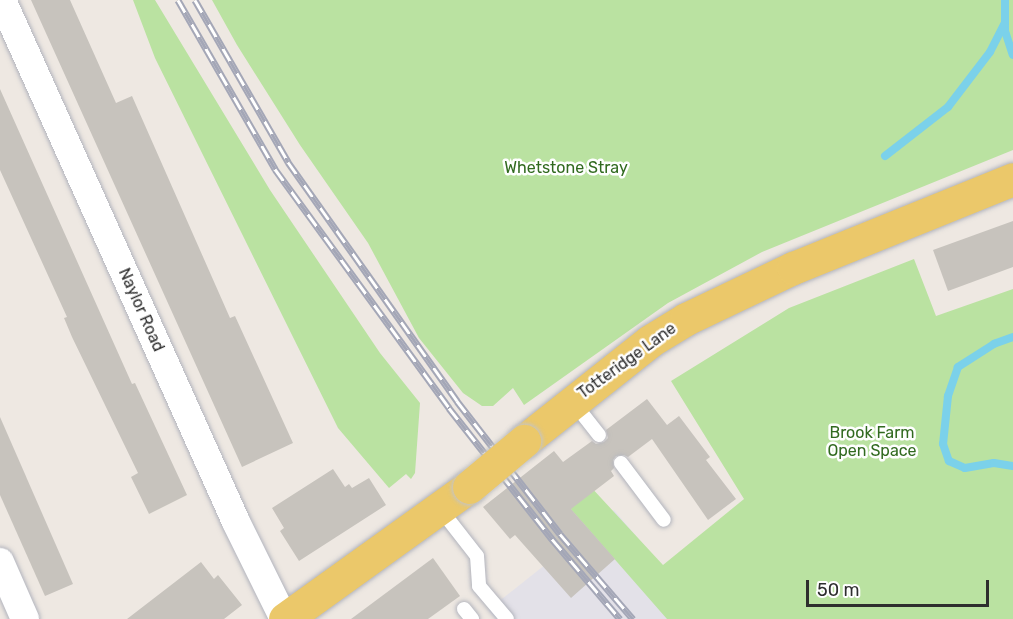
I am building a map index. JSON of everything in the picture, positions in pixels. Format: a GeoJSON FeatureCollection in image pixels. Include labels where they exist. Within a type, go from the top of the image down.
{"type":"FeatureCollection","features":[{"type":"Feature","properties":{"kind":"main road","name":"Totteridge Lane"},"geometry":{"type":"LineString","coordinates":[[285,619],[441,510],[651,341],[686,319],[793,268],[1007,181]]}},
{"type":"Feature","properties":{"kind":"street","name":"Naylor Road"},"geometry":{"type":"LineString","coordinates":[[2,0],[236,522],[285,619]]}},
{"type":"Feature","properties":{"kind":"street"},"geometry":{"type":"LineString","coordinates":[[0,562],[25,619]]}},
{"type":"Feature","properties":{"kind":"lane"},"geometry":{"type":"LineString","coordinates":[[573,402],[599,435]]}},
{"type":"Feature","properties":{"kind":"lane"},"geometry":{"type":"LineString","coordinates":[[621,463],[664,519]]}},
{"type":"Feature","properties":{"kind":"lane"},"geometry":{"type":"LineString","coordinates":[[441,510],[477,556],[479,586],[507,619]]}},
{"type":"Feature","properties":{"kind":"shaded area"},"geometry":{"type":"Polygon","coordinates":[[[614,510],[707,619],[496,619],[488,610],[614,510]]]}},
{"type":"Feature","properties":{"kind":"green space"},"geometry":{"type":"Polygon","coordinates":[[[133,0],[155,0],[270,190],[380,353],[420,403],[415,473],[411,479],[406,474],[389,488],[338,428],[155,58],[133,0]]]}},
{"type":"Feature","properties":{"kind":"green space","name":"Whetstone Stray"},"geometry":{"type":"Polygon","coordinates":[[[212,0],[1013,0],[1013,150],[762,252],[668,303],[524,405],[513,388],[493,406],[482,406],[463,393],[419,338],[368,243],[300,145],[237,45],[212,0]]]}},
{"type":"Feature","properties":{"kind":"green space","name":"Brook Farm Open Space"},"geometry":{"type":"Polygon","coordinates":[[[914,259],[936,316],[1013,289],[1013,619],[667,619],[554,490],[577,472],[663,565],[744,499],[671,381],[789,308],[914,259]]]}},
{"type":"Feature","properties":{"kind":"building"},"geometry":{"type":"Polygon","coordinates":[[[31,0],[70,0],[116,103],[132,96],[230,318],[235,316],[293,443],[242,467],[31,0]]]}},
{"type":"Feature","properties":{"kind":"building"},"geometry":{"type":"Polygon","coordinates":[[[0,89],[132,384],[135,383],[187,495],[149,514],[131,477],[138,473],[72,337],[64,318],[67,317],[0,170],[0,89]]]}},
{"type":"Feature","properties":{"kind":"building"},"geometry":{"type":"Polygon","coordinates":[[[1013,221],[1013,267],[948,291],[933,250],[1013,221]]]}},
{"type":"Feature","properties":{"kind":"building"},"geometry":{"type":"Polygon","coordinates":[[[647,399],[667,425],[679,416],[710,457],[706,460],[736,499],[708,520],[652,439],[628,457],[616,456],[613,460],[614,468],[611,471],[614,476],[571,509],[615,559],[571,598],[515,535],[510,539],[483,507],[554,451],[563,462],[592,441],[596,444],[604,442],[608,438],[606,430],[647,399]]]}},
{"type":"Feature","properties":{"kind":"building"},"geometry":{"type":"Polygon","coordinates":[[[0,417],[73,584],[45,596],[0,495],[0,417]]]}},
{"type":"Feature","properties":{"kind":"building"},"geometry":{"type":"Polygon","coordinates":[[[333,469],[345,487],[349,484],[352,488],[369,478],[386,505],[299,561],[280,531],[284,528],[272,508],[333,469]]]}},
{"type":"Feature","properties":{"kind":"building"},"geometry":{"type":"Polygon","coordinates":[[[433,558],[460,596],[428,619],[351,619],[433,558]]]}},
{"type":"Feature","properties":{"kind":"building"},"geometry":{"type":"Polygon","coordinates":[[[201,562],[214,579],[218,575],[242,605],[224,619],[127,619],[201,562]]]}},
{"type":"Feature","properties":{"kind":"waterway"},"geometry":{"type":"LineString","coordinates":[[1005,0],[1005,31],[1013,55]]}},
{"type":"Feature","properties":{"kind":"waterway"},"geometry":{"type":"LineString","coordinates":[[885,156],[948,107],[990,52],[1004,24]]}},
{"type":"Feature","properties":{"kind":"waterway"},"geometry":{"type":"LineString","coordinates":[[1013,337],[994,344],[958,367],[948,396],[943,444],[949,461],[965,468],[994,463],[1013,466]]}},
{"type":"Feature","properties":{"kind":"railway"},"geometry":{"type":"LineString","coordinates":[[178,0],[275,169],[449,408],[552,539],[620,619]]}},
{"type":"Feature","properties":{"kind":"railway"},"geometry":{"type":"LineString","coordinates":[[195,0],[288,162],[457,401],[560,534],[633,619]]}}]}
